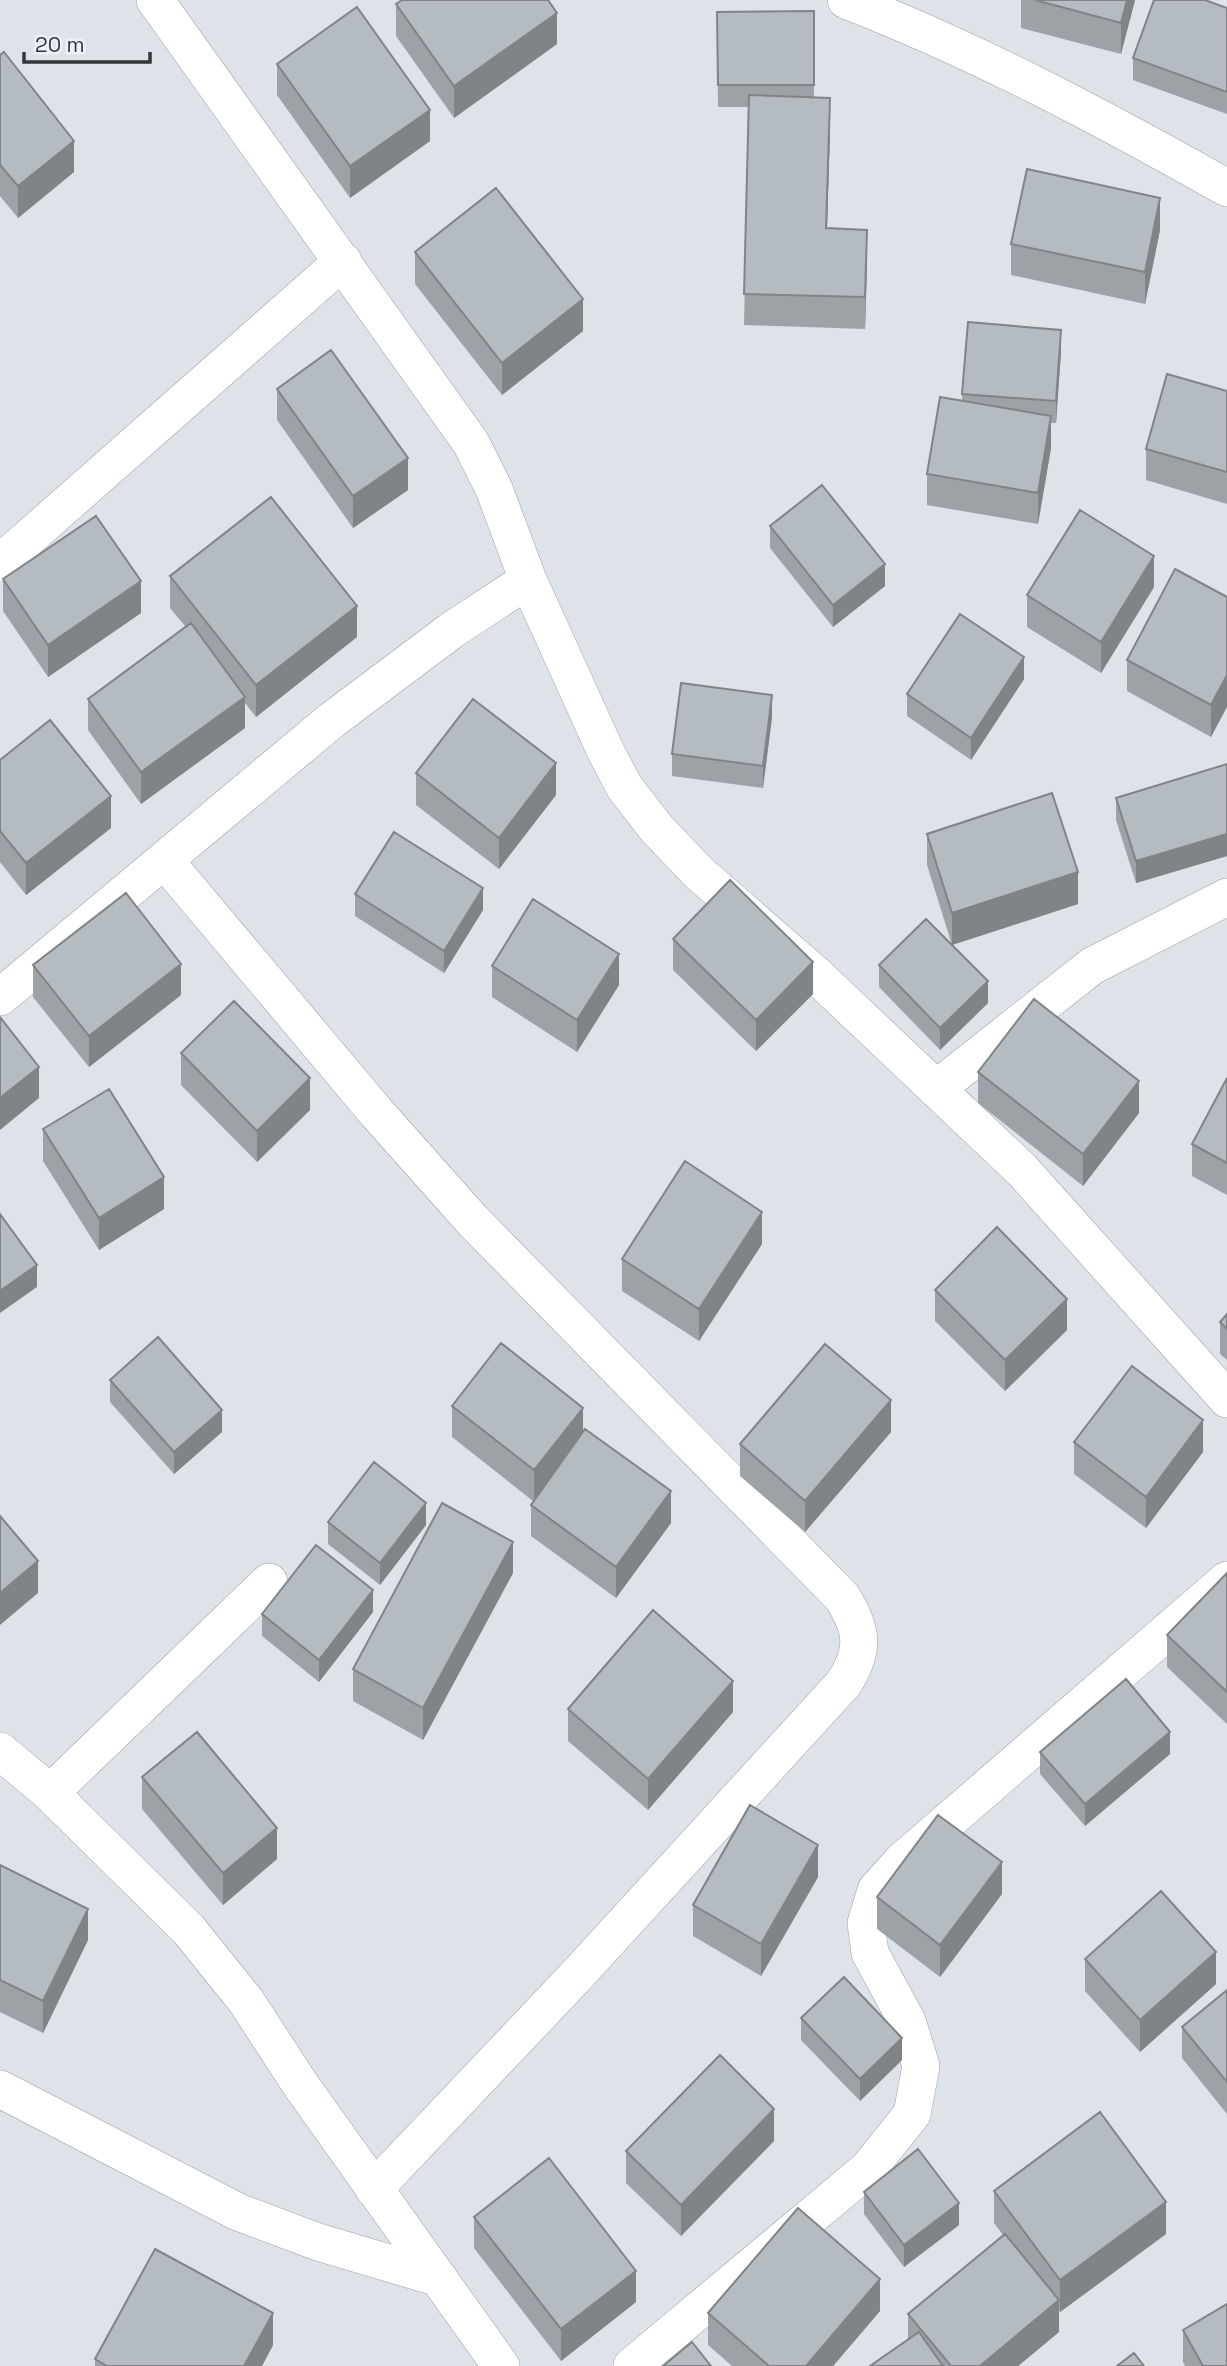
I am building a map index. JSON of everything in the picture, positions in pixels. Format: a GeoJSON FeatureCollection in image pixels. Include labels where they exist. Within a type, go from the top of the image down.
{"type":"FeatureCollection","features":[{"type":"Feature","properties":{"kind":"street"},"geometry":{"type":"LineString","coordinates":[[155,0],[471,443],[494,489],[528,580],[625,788],[657,829],[698,873],[816,975],[1022,1170],[1227,1399]]}},
{"type":"Feature","properties":{"kind":"street"},"geometry":{"type":"LineString","coordinates":[[846,0],[933,34],[1092,112],[1227,188]]}},
{"type":"Feature","properties":{"kind":"street"},"geometry":{"type":"LineString","coordinates":[[0,563],[343,261]]}},
{"type":"Feature","properties":{"kind":"street"},"geometry":{"type":"LineString","coordinates":[[0,997],[166,862],[332,720],[452,630],[528,580]]}},
{"type":"Feature","properties":{"kind":"street"},"geometry":{"type":"LineString","coordinates":[[166,862],[341,1071],[473,1221],[842,1597],[855,1616],[860,1639],[857,1663],[844,1683],[587,1964],[374,2189]]}},
{"type":"Feature","properties":{"kind":"street"},"geometry":{"type":"LineString","coordinates":[[936,1089],[1092,966],[1227,897]]}},
{"type":"Feature","properties":{"kind":"street"},"geometry":{"type":"LineString","coordinates":[[632,2366],[868,2169],[912,2114],[921,2066],[908,2021],[870,1954],[866,1923],[876,1890],[902,1861],[1227,1580]]}},
{"type":"Feature","properties":{"kind":"street"},"geometry":{"type":"LineString","coordinates":[[50,1793],[269,1583]]}},
{"type":"Feature","properties":{"kind":"street"},"geometry":{"type":"LineString","coordinates":[[0,1751],[50,1793],[189,1930],[246,2001],[374,2189],[502,2366]]}},
{"type":"Feature","properties":{"kind":"street"},"geometry":{"type":"LineString","coordinates":[[0,2090],[237,2212],[318,2242],[439,2278]]}},
{"type":"Feature","properties":{"kind":"building"},"geometry":{"type":"Polygon","coordinates":[[[402,0],[548,0],[557,13],[454,86],[396,4],[402,0]]]}},
{"type":"Feature","properties":{"kind":"building"},"geometry":{"type":"Polygon","coordinates":[[[1035,0],[1127,0],[1121,23],[1035,0]]]}},
{"type":"Feature","properties":{"kind":"building"},"geometry":{"type":"Polygon","coordinates":[[[1154,0],[1205,0],[1227,8],[1227,92],[1133,58],[1154,0]]]}},
{"type":"Feature","properties":{"kind":"building"},"geometry":{"type":"Polygon","coordinates":[[[357,7],[430,110],[350,166],[277,64],[357,7]]]}},
{"type":"Feature","properties":{"kind":"building"},"geometry":{"type":"Polygon","coordinates":[[[814,11],[814,85],[718,85],[717,12],[814,11]]]}},
{"type":"Feature","properties":{"kind":"building"},"geometry":{"type":"Polygon","coordinates":[[[4,52],[74,141],[18,186],[0,165],[0,55],[4,52]]]}},
{"type":"Feature","properties":{"kind":"building"},"geometry":{"type":"Polygon","coordinates":[[[749,95],[830,98],[826,228],[867,230],[865,297],[744,294],[749,95]]]}},
{"type":"Feature","properties":{"kind":"building"},"geometry":{"type":"Polygon","coordinates":[[[1027,169],[1160,198],[1145,272],[1011,244],[1027,169]]]}},
{"type":"Feature","properties":{"kind":"building"},"geometry":{"type":"Polygon","coordinates":[[[496,188],[583,299],[502,363],[415,252],[496,188]]]}},
{"type":"Feature","properties":{"kind":"building"},"geometry":{"type":"Polygon","coordinates":[[[968,322],[1061,330],[1056,401],[962,394],[968,322]]]}},
{"type":"Feature","properties":{"kind":"building"},"geometry":{"type":"Polygon","coordinates":[[[331,350],[408,458],[353,496],[277,389],[331,350]]]}},
{"type":"Feature","properties":{"kind":"building"},"geometry":{"type":"Polygon","coordinates":[[[1167,374],[1227,391],[1227,472],[1146,449],[1167,374]]]}},
{"type":"Feature","properties":{"kind":"building"},"geometry":{"type":"Polygon","coordinates":[[[940,397],[1051,416],[1038,493],[927,474],[940,397]]]}},
{"type":"Feature","properties":{"kind":"building"},"geometry":{"type":"Polygon","coordinates":[[[822,485],[885,564],[833,605],[770,526],[822,485]]]}},
{"type":"Feature","properties":{"kind":"building"},"geometry":{"type":"Polygon","coordinates":[[[271,497],[357,606],[256,685],[170,576],[271,497]]]}},
{"type":"Feature","properties":{"kind":"building"},"geometry":{"type":"Polygon","coordinates":[[[1080,510],[1154,556],[1101,642],[1027,595],[1080,510]]]}},
{"type":"Feature","properties":{"kind":"building"},"geometry":{"type":"Polygon","coordinates":[[[96,516],[141,581],[48,645],[3,579],[96,516]]]}},
{"type":"Feature","properties":{"kind":"building"},"geometry":{"type":"Polygon","coordinates":[[[1175,569],[1227,597],[1227,675],[1211,705],[1127,660],[1175,569]]]}},
{"type":"Feature","properties":{"kind":"building"},"geometry":{"type":"Polygon","coordinates":[[[960,614],[1024,657],[971,738],[907,694],[960,614]]]}},
{"type":"Feature","properties":{"kind":"building"},"geometry":{"type":"Polygon","coordinates":[[[191,623],[245,697],[141,772],[88,699],[191,623]]]}},
{"type":"Feature","properties":{"kind":"building"},"geometry":{"type":"Polygon","coordinates":[[[681,683],[772,695],[763,766],[672,754],[681,683]]]}},
{"type":"Feature","properties":{"kind":"building"},"geometry":{"type":"Polygon","coordinates":[[[473,699],[556,763],[499,838],[416,773],[473,699]]]}},
{"type":"Feature","properties":{"kind":"building"},"geometry":{"type":"Polygon","coordinates":[[[50,720],[111,796],[26,863],[0,831],[0,760],[50,720]]]}},
{"type":"Feature","properties":{"kind":"building"},"geometry":{"type":"Polygon","coordinates":[[[1227,764],[1227,834],[1136,861],[1116,798],[1227,764]]]}},
{"type":"Feature","properties":{"kind":"building"},"geometry":{"type":"Polygon","coordinates":[[[1052,793],[1078,872],[952,913],[927,834],[1052,793]]]}},
{"type":"Feature","properties":{"kind":"building"},"geometry":{"type":"Polygon","coordinates":[[[394,832],[483,888],[444,951],[355,894],[394,832]]]}},
{"type":"Feature","properties":{"kind":"building"},"geometry":{"type":"Polygon","coordinates":[[[730,880],[813,962],[756,1020],[673,939],[730,880]]]}},
{"type":"Feature","properties":{"kind":"building"},"geometry":{"type":"Polygon","coordinates":[[[126,893],[181,964],[89,1036],[33,965],[126,893]]]}},
{"type":"Feature","properties":{"kind":"building"},"geometry":{"type":"Polygon","coordinates":[[[533,899],[619,954],[577,1020],[492,966],[533,899]]]}},
{"type":"Feature","properties":{"kind":"building"},"geometry":{"type":"Polygon","coordinates":[[[926,919],[988,981],[940,1028],[879,965],[926,919]]]}},
{"type":"Feature","properties":{"kind":"building"},"geometry":{"type":"Polygon","coordinates":[[[1034,999],[1139,1081],[1083,1154],[978,1072],[1034,999]]]}},
{"type":"Feature","properties":{"kind":"building"},"geometry":{"type":"Polygon","coordinates":[[[234,1001],[310,1078],[257,1131],[181,1053],[234,1001]]]}},
{"type":"Feature","properties":{"kind":"building"},"geometry":{"type":"Polygon","coordinates":[[[0,1017],[39,1067],[0,1098],[0,1017]]]}},
{"type":"Feature","properties":{"kind":"building"},"geometry":{"type":"Polygon","coordinates":[[[1227,1078],[1227,1163],[1192,1144],[1227,1078]]]}},
{"type":"Feature","properties":{"kind":"building"},"geometry":{"type":"Polygon","coordinates":[[[109,1089],[164,1177],[99,1218],[43,1129],[109,1089]]]}},
{"type":"Feature","properties":{"kind":"building"},"geometry":{"type":"Polygon","coordinates":[[[685,1161],[762,1212],[699,1309],[622,1259],[685,1161]]]}},
{"type":"Feature","properties":{"kind":"building"},"geometry":{"type":"Polygon","coordinates":[[[0,1214],[37,1265],[0,1291],[0,1214]]]}},
{"type":"Feature","properties":{"kind":"building"},"geometry":{"type":"Polygon","coordinates":[[[997,1227],[1067,1299],[1005,1360],[935,1290],[997,1227]]]}},
{"type":"Feature","properties":{"kind":"building"},"geometry":{"type":"Polygon","coordinates":[[[1227,1314],[1227,1329],[1220,1322],[1227,1314]]]}},
{"type":"Feature","properties":{"kind":"building"},"geometry":{"type":"Polygon","coordinates":[[[158,1337],[222,1410],[174,1452],[110,1380],[158,1337]]]}},
{"type":"Feature","properties":{"kind":"building"},"geometry":{"type":"Polygon","coordinates":[[[501,1343],[583,1408],[534,1470],[452,1406],[501,1343]]]}},
{"type":"Feature","properties":{"kind":"building"},"geometry":{"type":"Polygon","coordinates":[[[825,1344],[891,1400],[805,1501],[740,1444],[825,1344]]]}},
{"type":"Feature","properties":{"kind":"building"},"geometry":{"type":"Polygon","coordinates":[[[1132,1366],[1203,1420],[1146,1497],[1074,1442],[1132,1366]]]}},
{"type":"Feature","properties":{"kind":"building"},"geometry":{"type":"Polygon","coordinates":[[[585,1429],[671,1491],[616,1567],[531,1505],[585,1429]]]}},
{"type":"Feature","properties":{"kind":"building"},"geometry":{"type":"Polygon","coordinates":[[[374,1462],[426,1503],[380,1563],[328,1522],[374,1462]]]}},
{"type":"Feature","properties":{"kind":"building"},"geometry":{"type":"Polygon","coordinates":[[[442,1503],[513,1542],[423,1708],[353,1669],[442,1503]]]}},
{"type":"Feature","properties":{"kind":"building"},"geometry":{"type":"Polygon","coordinates":[[[0,1516],[38,1561],[0,1593],[0,1516]]]}},
{"type":"Feature","properties":{"kind":"building"},"geometry":{"type":"Polygon","coordinates":[[[316,1545],[373,1590],[319,1660],[262,1614],[316,1545]]]}},
{"type":"Feature","properties":{"kind":"building"},"geometry":{"type":"Polygon","coordinates":[[[1227,1573],[1227,1692],[1167,1635],[1227,1573]]]}},
{"type":"Feature","properties":{"kind":"building"},"geometry":{"type":"Polygon","coordinates":[[[653,1610],[733,1681],[648,1779],[568,1709],[653,1610]]]}},
{"type":"Feature","properties":{"kind":"building"},"geometry":{"type":"Polygon","coordinates":[[[1126,1679],[1170,1732],[1085,1804],[1040,1752],[1126,1679]]]}},
{"type":"Feature","properties":{"kind":"building"},"geometry":{"type":"Polygon","coordinates":[[[197,1732],[277,1828],[223,1873],[142,1777],[197,1732]]]}},
{"type":"Feature","properties":{"kind":"building"},"geometry":{"type":"Polygon","coordinates":[[[750,1805],[818,1845],[761,1944],[693,1905],[750,1805]]]}},
{"type":"Feature","properties":{"kind":"building"},"geometry":{"type":"Polygon","coordinates":[[[938,1815],[1002,1862],[940,1945],[877,1897],[938,1815]]]}},
{"type":"Feature","properties":{"kind":"building"},"geometry":{"type":"Polygon","coordinates":[[[0,1865],[88,1909],[43,2001],[0,1980],[0,1865]]]}},
{"type":"Feature","properties":{"kind":"building"},"geometry":{"type":"Polygon","coordinates":[[[1161,1891],[1216,1952],[1140,2020],[1085,1959],[1161,1891]]]}},
{"type":"Feature","properties":{"kind":"building"},"geometry":{"type":"Polygon","coordinates":[[[844,1977],[902,2038],[860,2079],[801,2018],[844,1977]]]}},
{"type":"Feature","properties":{"kind":"building"},"geometry":{"type":"Polygon","coordinates":[[[1227,1990],[1227,2082],[1182,2027],[1227,1990]]]}},
{"type":"Feature","properties":{"kind":"building"},"geometry":{"type":"Polygon","coordinates":[[[720,2055],[774,2109],[681,2205],[626,2151],[720,2055]]]}},
{"type":"Feature","properties":{"kind":"building"},"geometry":{"type":"Polygon","coordinates":[[[1100,2112],[1166,2202],[1060,2280],[994,2191],[1100,2112]]]}},
{"type":"Feature","properties":{"kind":"building"},"geometry":{"type":"Polygon","coordinates":[[[918,2149],[959,2203],[904,2245],[864,2192],[918,2149]]]}},
{"type":"Feature","properties":{"kind":"building"},"geometry":{"type":"Polygon","coordinates":[[[549,2158],[636,2271],[561,2329],[474,2217],[549,2158]]]}},
{"type":"Feature","properties":{"kind":"building"},"geometry":{"type":"Polygon","coordinates":[[[798,2208],[880,2279],[806,2366],[769,2366],[708,2313],[798,2208]]]}},
{"type":"Feature","properties":{"kind":"building"},"geometry":{"type":"Polygon","coordinates":[[[1005,2234],[1059,2300],[980,2366],[951,2366],[908,2314],[1005,2234]]]}},
{"type":"Feature","properties":{"kind":"building"},"geometry":{"type":"Polygon","coordinates":[[[155,2249],[273,2313],[244,2366],[107,2366],[95,2359],[155,2249]]]}},
{"type":"Feature","properties":{"kind":"building"},"geometry":{"type":"Polygon","coordinates":[[[1227,2304],[1227,2366],[1203,2366],[1183,2330],[1227,2304]]]}},
{"type":"Feature","properties":{"kind":"building"},"geometry":{"type":"Polygon","coordinates":[[[919,2332],[943,2366],[870,2366],[919,2332]]]}},
{"type":"Feature","properties":{"kind":"building"},"geometry":{"type":"Polygon","coordinates":[[[692,2342],[711,2366],[663,2366],[692,2342]]]}},
{"type":"Feature","properties":{"kind":"building"},"geometry":{"type":"Polygon","coordinates":[[[1134,2353],[1144,2366],[1117,2366],[1134,2353]]]}}]}
